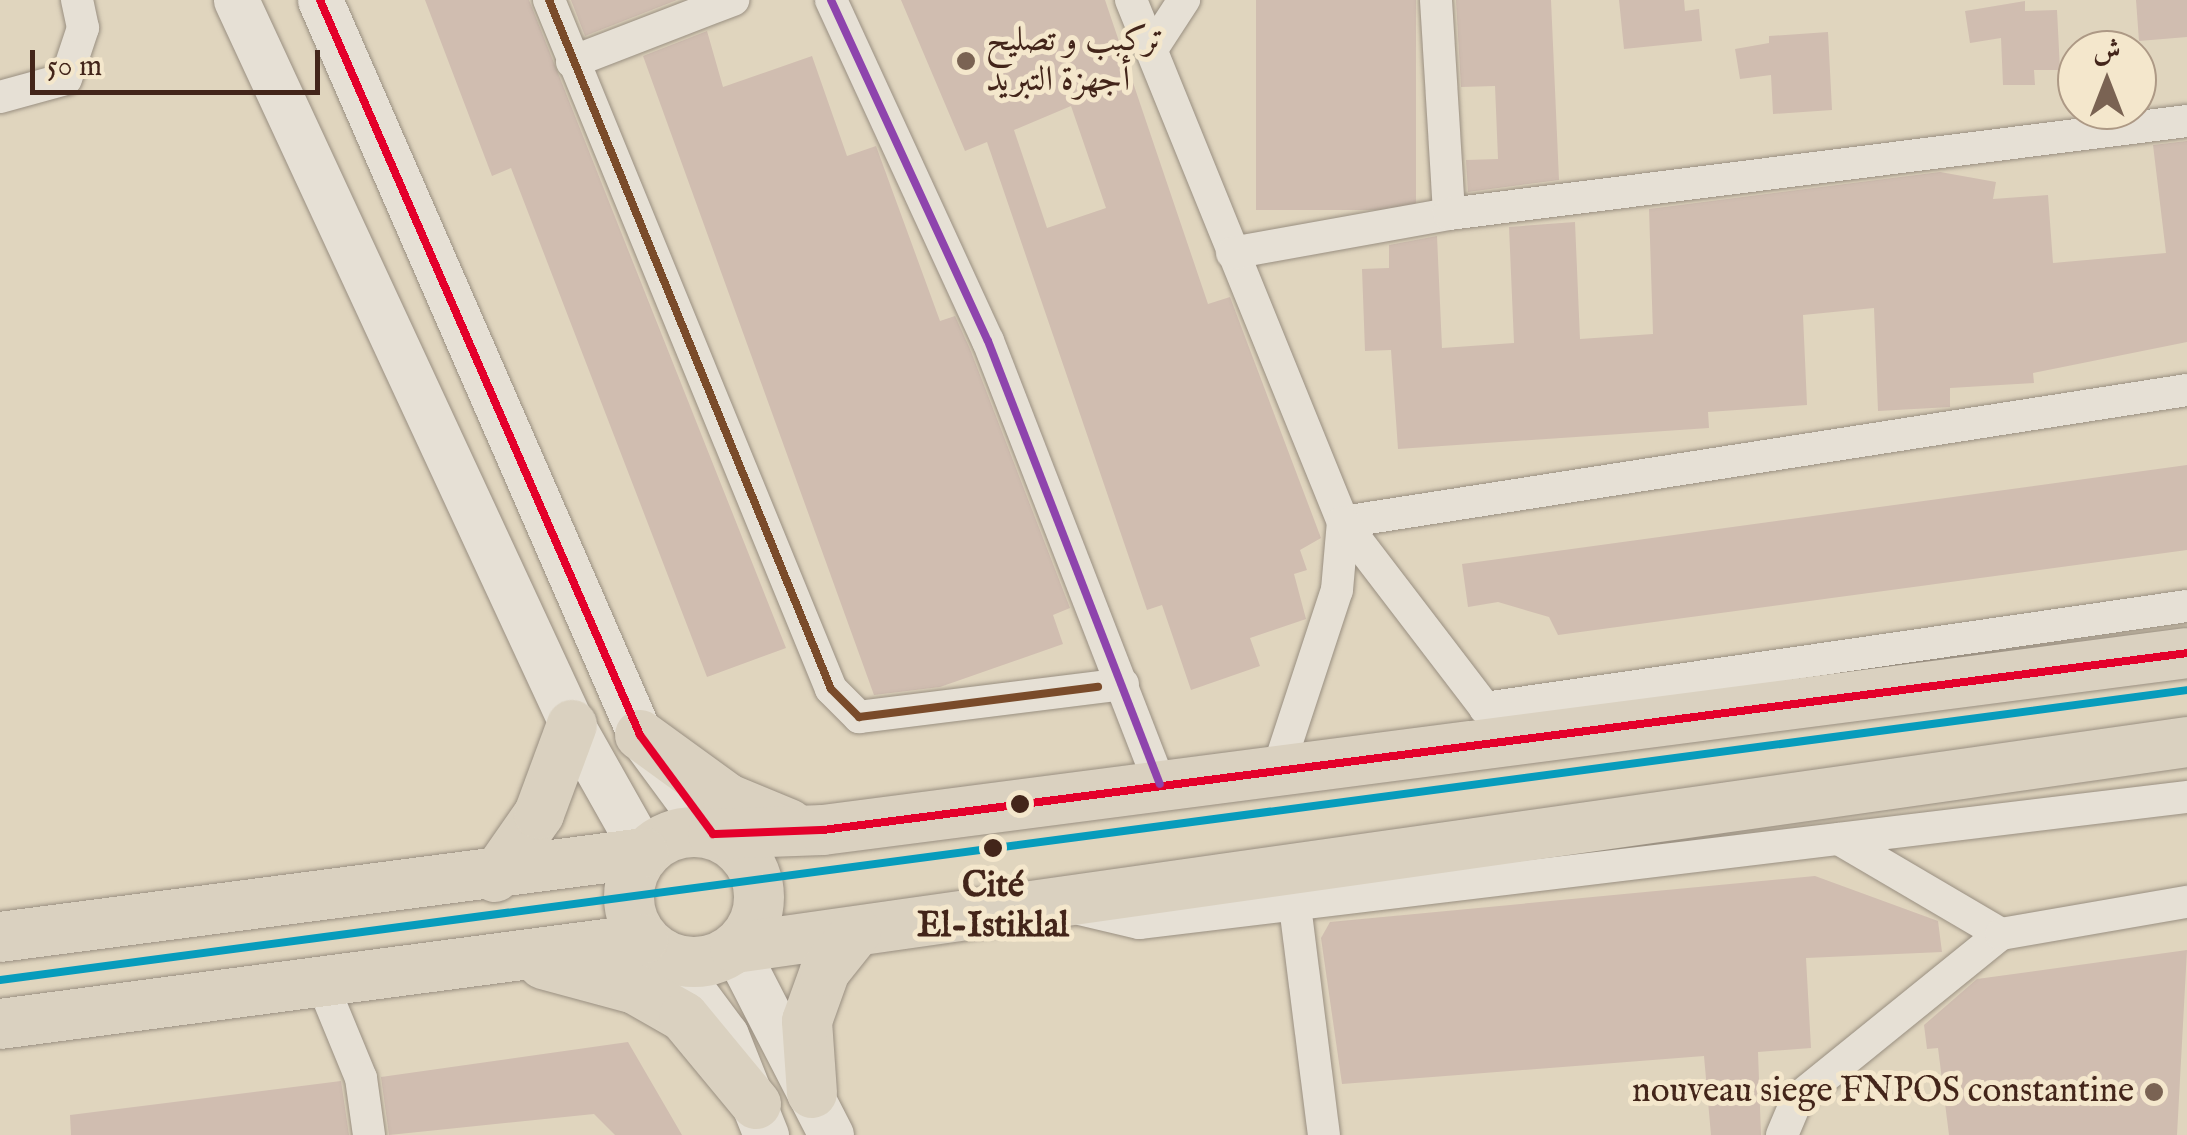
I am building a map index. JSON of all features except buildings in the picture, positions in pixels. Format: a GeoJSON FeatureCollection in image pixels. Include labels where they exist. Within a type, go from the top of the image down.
{"type":"FeatureCollection","features":[{"type":"Feature","properties":{"kind":"main road"},"geometry":{"type":"LineString","coordinates":[[236,0],[572,726],[644,853]]}},
{"type":"Feature","properties":{"kind":"main road"},"geometry":{"type":"LineString","coordinates":[[332,10],[640,735],[713,834],[756,874],[757,914],[735,948]]}},
{"type":"Feature","properties":{"kind":"main road"},"geometry":{"type":"LineString","coordinates":[[0,937],[495,878],[644,853],[675,834],[823,830],[2187,654]]}},
{"type":"Feature","properties":{"kind":"main road"},"geometry":{"type":"LineString","coordinates":[[495,878],[539,814],[572,726]]}},
{"type":"Feature","properties":{"kind":"main road"},"geometry":{"type":"LineString","coordinates":[[640,735],[728,799],[823,830]]}},
{"type":"Feature","properties":{"kind":"main road"},"geometry":{"type":"LineString","coordinates":[[0,1024],[321,980],[513,959],[655,948],[703,962],[735,948],[2187,742]]}},
{"type":"Feature","properties":{"kind":"main road"},"geometry":{"type":"LineString","coordinates":[[644,853],[628,886],[655,948],[726,1034],[761,1119]]}},
{"type":"Feature","properties":{"kind":"main road"},"geometry":{"type":"LineString","coordinates":[[821,1114],[807,1021],[825,971],[856,932]]}},
{"type":"Feature","properties":{"kind":"main road"},"geometry":{"type":"LineString","coordinates":[[735,948],[821,1114]]}},
{"type":"Feature","properties":{"kind":"main road"},"geometry":{"type":"LineString","coordinates":[[513,959],[635,989],[684,1016],[761,1119]]}},
{"type":"Feature","properties":{"kind":"street"},"geometry":{"type":"LineString","coordinates":[[0,96],[66,79],[83,28],[78,0]]}},
{"type":"Feature","properties":{"kind":"street"},"geometry":{"type":"LineString","coordinates":[[550,0],[572,62],[831,690],[860,717],[1124,684]]}},
{"type":"Feature","properties":{"kind":"street"},"geometry":{"type":"LineString","coordinates":[[572,62],[734,0]]}},
{"type":"Feature","properties":{"kind":"street"},"geometry":{"type":"LineString","coordinates":[[831,0],[988,341],[1160,784]]}},
{"type":"Feature","properties":{"kind":"street"},"geometry":{"type":"LineString","coordinates":[[1132,0],[1343,522],[1486,708],[1549,734]]}},
{"type":"Feature","properties":{"kind":"street"},"geometry":{"type":"LineString","coordinates":[[1152,48],[1184,0]]}},
{"type":"Feature","properties":{"kind":"street"},"geometry":{"type":"LineString","coordinates":[[1436,0],[1450,214]]}},
{"type":"Feature","properties":{"kind":"street"},"geometry":{"type":"LineString","coordinates":[[1232,253],[1450,214],[2187,121]]}},
{"type":"Feature","properties":{"kind":"street"},"geometry":{"type":"LineString","coordinates":[[1343,522],[2187,390]]}},
{"type":"Feature","properties":{"kind":"street"},"geometry":{"type":"LineString","coordinates":[[1278,769],[1337,590],[1343,522]]}},
{"type":"Feature","properties":{"kind":"street"},"geometry":{"type":"LineString","coordinates":[[1486,708],[2187,606]]}},
{"type":"Feature","properties":{"kind":"street"},"geometry":{"type":"LineString","coordinates":[[1060,904],[1138,922],[2187,797]]}},
{"type":"Feature","properties":{"kind":"street"},"geometry":{"type":"LineString","coordinates":[[1838,840],[2001,934]]}},
{"type":"Feature","properties":{"kind":"street"},"geometry":{"type":"LineString","coordinates":[[1782,1135],[1797,1099],[2001,934],[2187,902]]}},
{"type":"Feature","properties":{"kind":"street"},"geometry":{"type":"LineString","coordinates":[[1295,906],[1324,1135]]}},
{"type":"Feature","properties":{"kind":"street"},"geometry":{"type":"LineString","coordinates":[[321,980],[361,1078],[369,1135]]}},
{"type":"Feature","properties":{"kind":"transit line"},"geometry":{"type":"LineString","coordinates":[[320,0],[640,735],[713,834],[823,830],[2187,653]]}},
{"type":"Feature","properties":{"kind":"transit line"},"geometry":{"type":"LineString","coordinates":[[549,0],[831,689],[859,717],[1098,687]]}},
{"type":"Feature","properties":{"kind":"transit line"},"geometry":{"type":"LineString","coordinates":[[831,0],[988,341],[1160,784]]}},
{"type":"Feature","properties":{"kind":"transit line"},"geometry":{"type":"LineString","coordinates":[[0,980],[2187,690]]}},
{"type":"Feature","properties":{"kind":"place","name":"تركيب و تصليح أجهزة التبريد"},"geometry":{"type":"Point","coordinates":[966,61]}},
{"type":"Feature","properties":{"kind":"place","name":"Cité El-Istiklal"},"geometry":{"type":"Point","coordinates":[993,848]}},
{"type":"Feature","properties":{"kind":"place","name":"nouveau siege FNPOS constantine"},"geometry":{"type":"Point","coordinates":[2154,1092]}}]}
